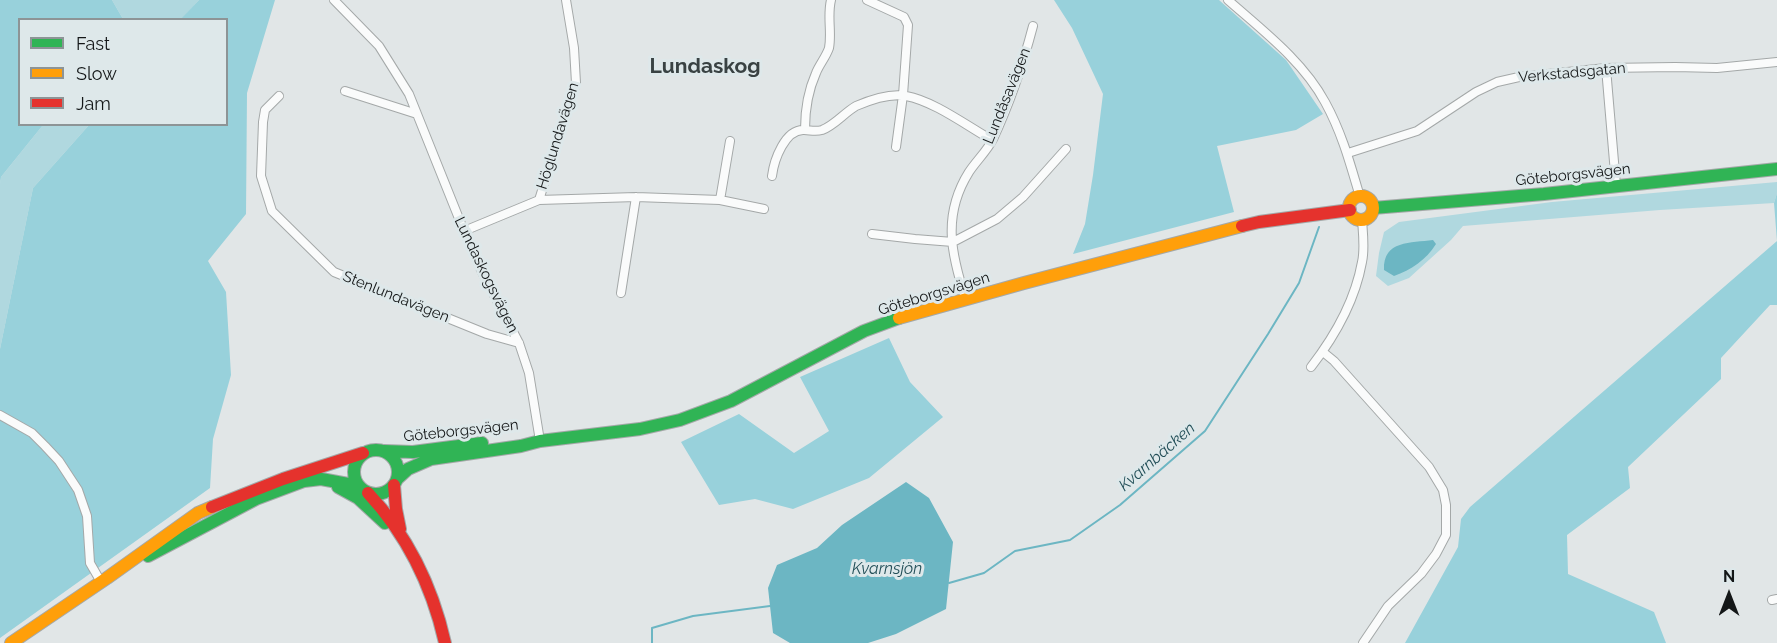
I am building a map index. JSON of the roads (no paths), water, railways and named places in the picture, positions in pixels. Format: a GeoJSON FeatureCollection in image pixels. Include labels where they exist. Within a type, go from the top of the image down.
{"type":"FeatureCollection","features":[{"type":"Feature","properties":{"kind":"street","name":"Lundaskogsvägen"},"geometry":{"type":"LineString","coordinates":[[334,0],[379,46],[409,94],[482,272],[519,343],[530,373],[540,441]]}},
{"type":"Feature","properties":{"kind":"street","name":"Höglundavägen"},"geometry":{"type":"LineString","coordinates":[[538,200],[576,83],[574,48],[566,0]]}},
{"type":"Feature","properties":{"kind":"street"},"geometry":{"type":"LineString","coordinates":[[805,129],[805,112],[809,92],[829,47],[831,0]]}},
{"type":"Feature","properties":{"kind":"street"},"geometry":{"type":"LineString","coordinates":[[867,0],[904,17],[908,25],[903,95],[896,147]]}},
{"type":"Feature","properties":{"kind":"street"},"geometry":{"type":"LineString","coordinates":[[1228,0],[1272,39],[1308,76],[1325,101],[1348,153],[1360,197]]}},
{"type":"Feature","properties":{"kind":"street","name":"Lundåsavägen"},"geometry":{"type":"LineString","coordinates":[[966,300],[952,242],[951,220],[957,194],[970,171],[993,140],[1033,26]]}},
{"type":"Feature","properties":{"kind":"street","name":"Verkstadsgatan"},"geometry":{"type":"LineString","coordinates":[[1348,153],[1417,131],[1476,92],[1497,82],[1519,77],[1606,68],[1718,68],[1777,62]]}},
{"type":"Feature","properties":{"kind":"street"},"geometry":{"type":"LineString","coordinates":[[1606,68],[1616,185]]}},
{"type":"Feature","properties":{"kind":"street"},"geometry":{"type":"LineString","coordinates":[[345,91],[417,114]]}},
{"type":"Feature","properties":{"kind":"street"},"geometry":{"type":"LineString","coordinates":[[772,176],[774,162],[789,135],[805,129],[821,131],[855,107],[878,99],[903,95],[928,103],[993,140]]}},
{"type":"Feature","properties":{"kind":"street","name":"Stenlundavägen"},"geometry":{"type":"LineString","coordinates":[[279,96],[265,110],[263,122],[261,176],[272,211],[334,272],[487,334],[519,343]]}},
{"type":"Feature","properties":{"kind":"street"},"geometry":{"type":"LineString","coordinates":[[720,200],[730,141]]}},
{"type":"Feature","properties":{"kind":"street"},"geometry":{"type":"LineString","coordinates":[[872,234],[952,242],[1006,212],[1023,197],[1066,149]]}},
{"type":"Feature","properties":{"kind":"street","name":"Göteborgsvägen"},"geometry":{"type":"LineString","coordinates":[[1373,208],[1533,195],[1777,169]]}},
{"type":"Feature","properties":{"kind":"street"},"geometry":{"type":"LineString","coordinates":[[621,293],[636,197]]}},
{"type":"Feature","properties":{"kind":"street"},"geometry":{"type":"LineString","coordinates":[[464,231],[538,200],[636,197],[720,200],[764,208]]}},
{"type":"Feature","properties":{"kind":"street"},"geometry":{"type":"LineString","coordinates":[[1360,197],[1369,200],[1373,208],[1370,216],[1362,220],[1354,217],[1350,210],[1352,201],[1360,197]]}},
{"type":"Feature","properties":{"kind":"street","name":"Göteborgsvägen"},"geometry":{"type":"LineString","coordinates":[[396,482],[408,469],[431,459],[521,446],[540,441],[640,429],[704,412],[751,392],[864,331],[905,316],[1087,265],[1259,222],[1350,210]]}},
{"type":"Feature","properties":{"kind":"street"},"geometry":{"type":"LineString","coordinates":[[1311,367],[1338,328],[1357,285],[1363,261],[1362,220]]}},
{"type":"Feature","properties":{"kind":"street"},"geometry":{"type":"LineString","coordinates":[[1323,352],[1334,361],[1429,467],[1443,490],[1446,505],[1446,535],[1436,554],[1421,574],[1388,606],[1363,643]]}},
{"type":"Feature","properties":{"kind":"street"},"geometry":{"type":"LineString","coordinates":[[0,415],[32,433],[59,461],[78,490],[87,516],[90,563],[104,580]]}},
{"type":"Feature","properties":{"kind":"street","name":"Göteborgsvägen"},"geometry":{"type":"LineString","coordinates":[[384,451],[404,453],[520,439],[540,441]]}},
{"type":"Feature","properties":{"kind":"street"},"geometry":{"type":"LineString","coordinates":[[11,643],[198,513],[283,479],[373,450],[384,451],[395,460],[399,469],[396,482],[396,509],[400,530]]}},
{"type":"Feature","properties":{"kind":"street"},"geometry":{"type":"LineString","coordinates":[[363,453],[356,463],[354,475],[363,489],[400,530],[430,589],[445,643]]}},
{"type":"Feature","properties":{"kind":"street"},"geometry":{"type":"LineString","coordinates":[[104,580],[256,499],[292,485],[321,479],[363,489],[374,494],[385,492],[396,482]]}},
{"type":"Feature","properties":{"kind":"street"},"geometry":{"type":"LineString","coordinates":[[292,485],[320,484],[347,490],[363,501],[408,545]]}},
{"type":"Feature","properties":{"kind":"street"},"geometry":{"type":"LineString","coordinates":[[187,535],[187,529],[191,524],[242,495]]}},
{"type":"Feature","properties":{"kind":"street"},"geometry":{"type":"LineString","coordinates":[[171,532],[181,532],[187,535]]}},
{"type":"Feature","properties":{"kind":"water"},"geometry":{"type":"Polygon","coordinates":[[[1433,240],[1436,244],[1432,250],[1423,260],[1406,271],[1394,276],[1384,270],[1385,260],[1393,248],[1408,243],[1433,240]]]}},
{"type":"Feature","properties":{"kind":"water","name":"Kvarnsjön"},"geometry":{"type":"Polygon","coordinates":[[[906,482],[929,498],[953,542],[946,609],[896,634],[868,643],[790,643],[773,633],[768,588],[777,565],[817,548],[842,525],[906,482]]]}},
{"type":"Feature","properties":{"kind":"waterway","name":"Kvarnbäcken"},"geometry":{"type":"LineString","coordinates":[[949,583],[984,573],[1015,551],[1070,540],[1120,505],[1205,431],[1299,283],[1319,227]]}},
{"type":"Feature","properties":{"kind":"waterway","name":"Kvarnbäcken"},"geometry":{"type":"LineString","coordinates":[[652,643],[652,628],[693,616],[770,606]]}},
{"type":"Feature","properties":{"kind":"district","name":"Lundaskog"},"geometry":{"type":"Point","coordinates":[705,67]}}]}
